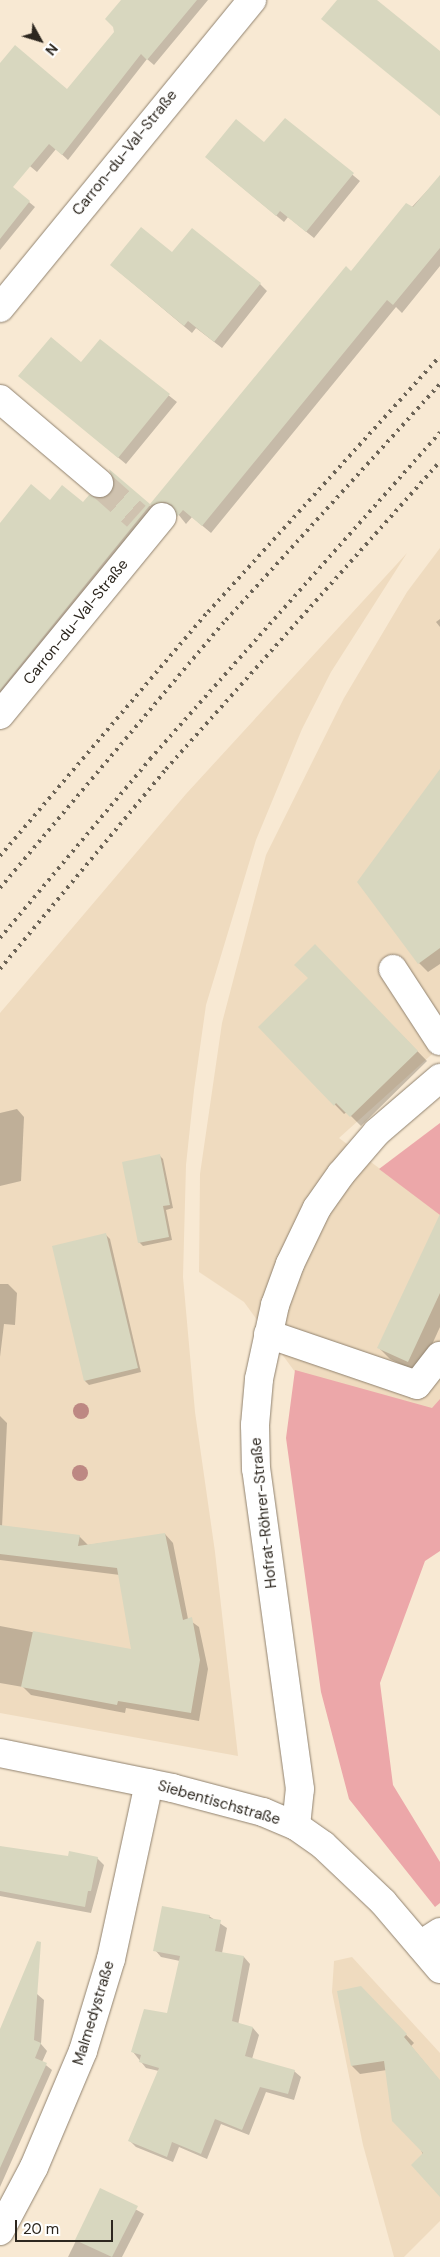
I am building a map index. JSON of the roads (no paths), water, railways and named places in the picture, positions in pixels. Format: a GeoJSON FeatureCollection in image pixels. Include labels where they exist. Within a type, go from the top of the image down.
{"type":"FeatureCollection","features":[{"type":"Feature","properties":{"kind":"street","name":"Carron-du-Val-Straße"},"geometry":{"type":"LineString","coordinates":[[0,308],[252,0]]}},
{"type":"Feature","properties":{"kind":"street"},"geometry":{"type":"LineString","coordinates":[[0,399],[99,482]]}},
{"type":"Feature","properties":{"kind":"street","name":"Carron-du-Val-Straße"},"geometry":{"type":"LineString","coordinates":[[0,715],[150,520]]}},
{"type":"Feature","properties":{"kind":"street"},"geometry":{"type":"LineString","coordinates":[[393,969],[440,1041]]}},
{"type":"Feature","properties":{"kind":"street","name":"Hofrat-Röhrer-Straße"},"geometry":{"type":"LineString","coordinates":[[296,1826],[300,1789],[256,1468],[255,1425],[268,1334],[290,1264],[317,1208],[341,1174],[377,1132],[440,1078]]}},
{"type":"Feature","properties":{"kind":"street"},"geometry":{"type":"LineString","coordinates":[[268,1334],[417,1385],[440,1356]]}},
{"type":"Feature","properties":{"kind":"street","name":"Siebentischstraße"},"geometry":{"type":"LineString","coordinates":[[0,1753],[149,1783],[263,1812],[296,1826],[430,1939],[440,1969]]}},
{"type":"Feature","properties":{"kind":"street","name":"Malmedystraße"},"geometry":{"type":"LineString","coordinates":[[0,2231],[34,2167],[83,2051],[111,1959],[149,1783]]}},
{"type":"Feature","properties":{"kind":"tunnel"},"geometry":{"type":"LineString","coordinates":[[99,483],[136,516]]}},
{"type":"Feature","properties":{"kind":"railway"},"geometry":{"type":"LineString","coordinates":[[0,856],[208,612],[440,356]]}},
{"type":"Feature","properties":{"kind":"railway"},"geometry":{"type":"LineString","coordinates":[[0,888],[226,620],[440,384]]}},
{"type":"Feature","properties":{"kind":"railway"},"geometry":{"type":"LineString","coordinates":[[0,938],[150,759],[440,432]]}},
{"type":"Feature","properties":{"kind":"railway"},"geometry":{"type":"LineString","coordinates":[[0,969],[166,769],[440,461]]}}]}
